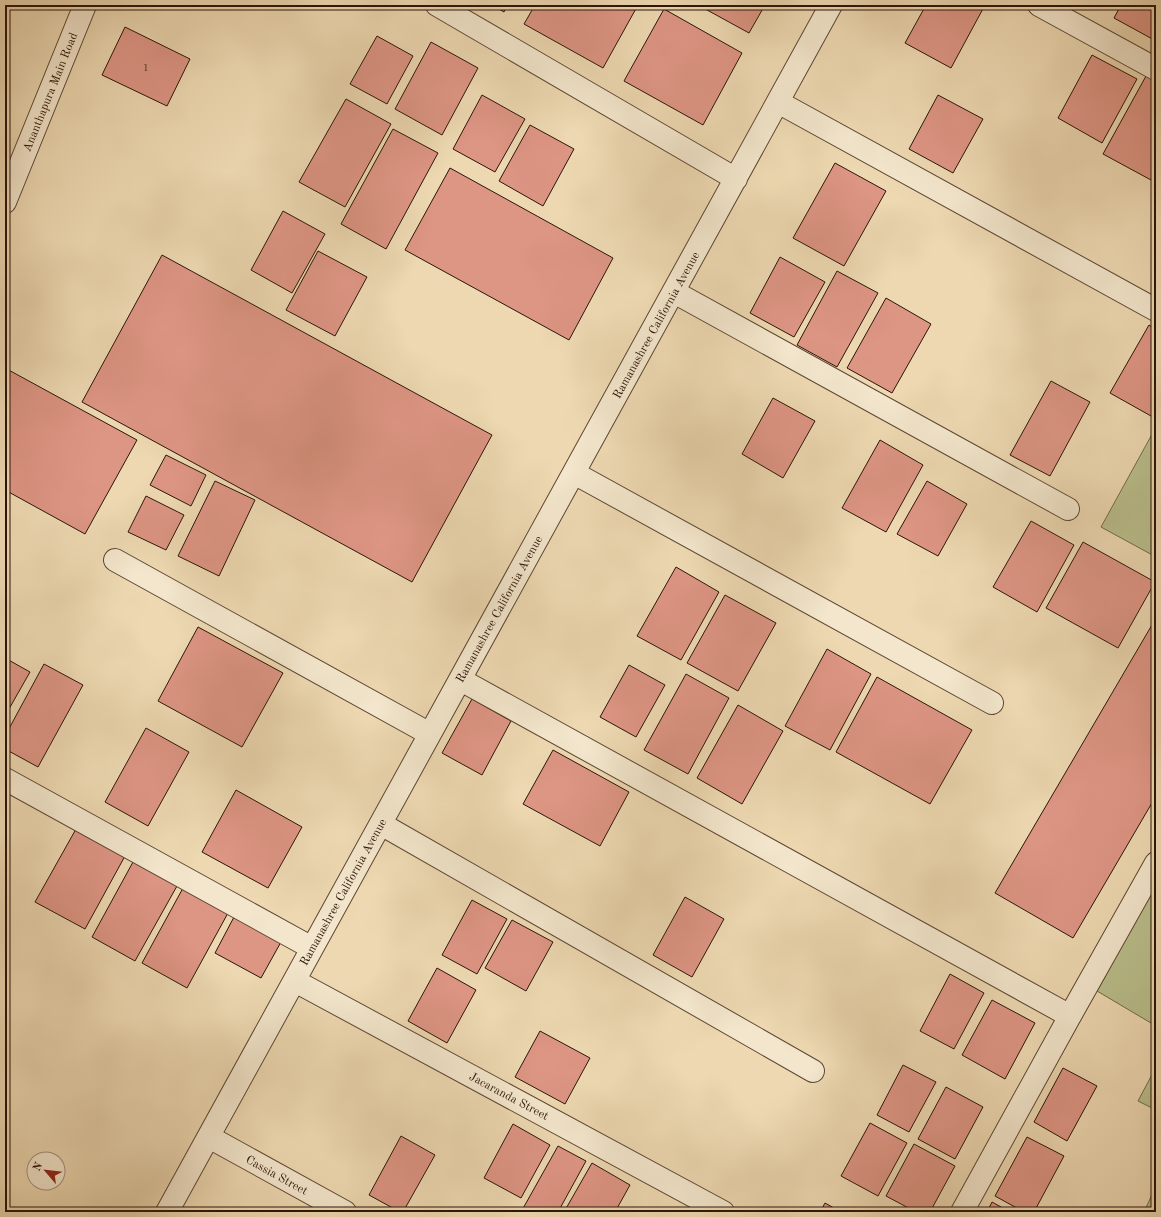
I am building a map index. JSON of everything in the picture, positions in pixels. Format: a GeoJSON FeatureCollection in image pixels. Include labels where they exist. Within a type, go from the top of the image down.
{"type":"FeatureCollection","features":[{"type":"Feature","properties":{"kind":"street","name":"Ananthapura Main Road"},"geometry":{"type":"LineString","coordinates":[[5,202],[85,5]]}},
{"type":"Feature","properties":{"kind":"street"},"geometry":{"type":"LineString","coordinates":[[436,5],[736,179]]}},
{"type":"Feature","properties":{"kind":"street","name":"Ramanashree California Avenue"},"geometry":{"type":"LineString","coordinates":[[167,1212],[831,5]]}},
{"type":"Feature","properties":{"kind":"street"},"geometry":{"type":"LineString","coordinates":[[1039,5],[1156,69]]}},
{"type":"Feature","properties":{"kind":"street"},"geometry":{"type":"LineString","coordinates":[[778,102],[1156,310]]}},
{"type":"Feature","properties":{"kind":"street"},"geometry":{"type":"LineString","coordinates":[[674,292],[1068,509]]}},
{"type":"Feature","properties":{"kind":"street"},"geometry":{"type":"LineString","coordinates":[[574,473],[992,703]]}},
{"type":"Feature","properties":{"kind":"street"},"geometry":{"type":"LineString","coordinates":[[115,560],[430,734]]}},
{"type":"Feature","properties":{"kind":"street"},"geometry":{"type":"LineString","coordinates":[[461,680],[1070,1016]]}},
{"type":"Feature","properties":{"kind":"street"},"geometry":{"type":"LineString","coordinates":[[5,779],[312,948]]}},
{"type":"Feature","properties":{"kind":"street"},"geometry":{"type":"LineString","coordinates":[[381,824],[813,1071]]}},
{"type":"Feature","properties":{"kind":"street"},"geometry":{"type":"LineString","coordinates":[[962,1212],[1156,863]]}},
{"type":"Feature","properties":{"kind":"street","name":"Jacaranda Street"},"geometry":{"type":"LineString","coordinates":[[295,981],[723,1212]]}},
{"type":"Feature","properties":{"kind":"street","name":"Cassia Street"},"geometry":{"type":"LineString","coordinates":[[209,1137],[344,1212]]}},
{"type":"Feature","properties":{"kind":"green space"},"geometry":{"type":"Polygon","coordinates":[[[1156,427],[1156,557],[1101,527],[1156,427]]]}},
{"type":"Feature","properties":{"kind":"green space"},"geometry":{"type":"Polygon","coordinates":[[[1156,883],[1156,1026],[1097,991],[1156,883]]]}},
{"type":"Feature","properties":{"kind":"green space"},"geometry":{"type":"Polygon","coordinates":[[[1156,1067],[1156,1110],[1138,1101],[1156,1067]]]}},
{"type":"Feature","properties":{"kind":"green space"},"geometry":{"type":"Polygon","coordinates":[[[1156,1186],[1156,1212],[1144,1212],[1156,1186]]]}},
{"type":"Feature","properties":{"kind":"building"},"geometry":{"type":"Polygon","coordinates":[[[492,5],[507,5],[504,12],[492,5]]]}},
{"type":"Feature","properties":{"kind":"building"},"geometry":{"type":"Polygon","coordinates":[[[535,5],[638,5],[603,68],[524,24],[535,5]]]}},
{"type":"Feature","properties":{"kind":"building"},"geometry":{"type":"Polygon","coordinates":[[[698,5],[765,5],[749,33],[698,5]]]}},
{"type":"Feature","properties":{"kind":"building"},"geometry":{"type":"Polygon","coordinates":[[[926,5],[985,5],[951,68],[905,43],[926,5]]]}},
{"type":"Feature","properties":{"kind":"building"},"geometry":{"type":"Polygon","coordinates":[[[1121,5],[1156,5],[1156,41],[1114,18],[1121,5]]]}},
{"type":"Feature","properties":{"kind":"building"},"geometry":{"type":"Polygon","coordinates":[[[664,9],[742,53],[703,125],[624,81],[664,9]]]}},
{"type":"Feature","properties":{"kind":"building"},"geometry":{"type":"Polygon","coordinates":[[[125,27],[190,59],[167,106],[102,75],[125,27]]]}},
{"type":"Feature","properties":{"kind":"building"},"geometry":{"type":"Polygon","coordinates":[[[377,36],[413,56],[387,104],[350,84],[377,36]]]}},
{"type":"Feature","properties":{"kind":"building"},"geometry":{"type":"Polygon","coordinates":[[[431,42],[478,68],[442,135],[395,109],[431,42]]]}},
{"type":"Feature","properties":{"kind":"building"},"geometry":{"type":"Polygon","coordinates":[[[1092,55],[1137,79],[1102,143],[1058,118],[1092,55]]]}},
{"type":"Feature","properties":{"kind":"building"},"geometry":{"type":"Polygon","coordinates":[[[1146,76],[1156,82],[1156,171],[1151,180],[1103,154],[1146,76]]]}},
{"type":"Feature","properties":{"kind":"building"},"geometry":{"type":"Polygon","coordinates":[[[482,95],[525,119],[495,172],[453,149],[482,95]]]}},
{"type":"Feature","properties":{"kind":"building"},"geometry":{"type":"Polygon","coordinates":[[[938,95],[983,119],[953,173],[909,149],[938,95]]]}},
{"type":"Feature","properties":{"kind":"building"},"geometry":{"type":"Polygon","coordinates":[[[346,99],[391,124],[345,207],[299,182],[346,99]]]}},
{"type":"Feature","properties":{"kind":"building"},"geometry":{"type":"Polygon","coordinates":[[[530,125],[574,149],[543,206],[499,181],[530,125]]]}},
{"type":"Feature","properties":{"kind":"building"},"geometry":{"type":"Polygon","coordinates":[[[393,129],[438,153],[386,249],[341,224],[393,129]]]}},
{"type":"Feature","properties":{"kind":"building"},"geometry":{"type":"Polygon","coordinates":[[[835,163],[886,191],[844,266],[793,238],[835,163]]]}},
{"type":"Feature","properties":{"kind":"building"},"geometry":{"type":"Polygon","coordinates":[[[450,168],[613,258],[569,340],[405,250],[450,168]]]}},
{"type":"Feature","properties":{"kind":"building"},"geometry":{"type":"Polygon","coordinates":[[[283,211],[325,234],[292,293],[251,270],[283,211]]]}},
{"type":"Feature","properties":{"kind":"building"},"geometry":{"type":"Polygon","coordinates":[[[318,251],[367,277],[335,336],[286,310],[318,251]]]}},
{"type":"Feature","properties":{"kind":"building"},"geometry":{"type":"Polygon","coordinates":[[[162,255],[492,435],[412,582],[82,402],[162,255]]]}},
{"type":"Feature","properties":{"kind":"building"},"geometry":{"type":"Polygon","coordinates":[[[780,257],[825,282],[794,337],[750,313],[780,257]]]}},
{"type":"Feature","properties":{"kind":"building"},"geometry":{"type":"Polygon","coordinates":[[[837,271],[878,293],[837,367],[797,345],[837,271]]]}},
{"type":"Feature","properties":{"kind":"building"},"geometry":{"type":"Polygon","coordinates":[[[886,298],[931,324],[892,393],[847,368],[886,298]]]}},
{"type":"Feature","properties":{"kind":"building"},"geometry":{"type":"Polygon","coordinates":[[[1149,325],[1156,330],[1156,407],[1151,416],[1110,393],[1149,325]]]}},
{"type":"Feature","properties":{"kind":"building"},"geometry":{"type":"Polygon","coordinates":[[[5,368],[137,440],[85,534],[5,490],[5,368]]]}},
{"type":"Feature","properties":{"kind":"building"},"geometry":{"type":"Polygon","coordinates":[[[1051,381],[1090,402],[1050,476],[1010,455],[1051,381]]]}},
{"type":"Feature","properties":{"kind":"building"},"geometry":{"type":"Polygon","coordinates":[[[773,398],[815,421],[783,478],[742,454],[773,398]]]}},
{"type":"Feature","properties":{"kind":"building"},"geometry":{"type":"Polygon","coordinates":[[[880,440],[923,465],[886,532],[842,508],[880,440]]]}},
{"type":"Feature","properties":{"kind":"building"},"geometry":{"type":"Polygon","coordinates":[[[166,455],[206,475],[191,506],[150,485],[166,455]]]}},
{"type":"Feature","properties":{"kind":"building"},"geometry":{"type":"Polygon","coordinates":[[[215,481],[255,500],[219,576],[178,556],[215,481]]]}},
{"type":"Feature","properties":{"kind":"building"},"geometry":{"type":"Polygon","coordinates":[[[927,481],[967,504],[938,556],[897,534],[927,481]]]}},
{"type":"Feature","properties":{"kind":"building"},"geometry":{"type":"Polygon","coordinates":[[[146,496],[184,515],[166,550],[128,532],[146,496]]]}},
{"type":"Feature","properties":{"kind":"building"},"geometry":{"type":"Polygon","coordinates":[[[1031,521],[1074,545],[1037,612],[993,587],[1031,521]]]}},
{"type":"Feature","properties":{"kind":"building"},"geometry":{"type":"Polygon","coordinates":[[[1083,542],[1155,582],[1118,648],[1046,608],[1083,542]]]}},
{"type":"Feature","properties":{"kind":"building"},"geometry":{"type":"Polygon","coordinates":[[[676,567],[719,592],[681,660],[637,636],[676,567]]]}},
{"type":"Feature","properties":{"kind":"building"},"geometry":{"type":"Polygon","coordinates":[[[725,595],[776,623],[738,691],[687,663],[725,595]]]}},
{"type":"Feature","properties":{"kind":"building"},"geometry":{"type":"Polygon","coordinates":[[[1156,618],[1156,796],[1073,938],[995,893],[1156,618]]]}},
{"type":"Feature","properties":{"kind":"building"},"geometry":{"type":"Polygon","coordinates":[[[198,627],[283,673],[242,747],[158,701],[198,627]]]}},
{"type":"Feature","properties":{"kind":"building"},"geometry":{"type":"Polygon","coordinates":[[[827,649],[871,674],[830,750],[785,726],[827,649]]]}},
{"type":"Feature","properties":{"kind":"building"},"geometry":{"type":"Polygon","coordinates":[[[5,658],[30,672],[5,716],[5,658]]]}},
{"type":"Feature","properties":{"kind":"building"},"geometry":{"type":"Polygon","coordinates":[[[44,664],[83,685],[38,767],[5,749],[5,736],[44,664]]]}},
{"type":"Feature","properties":{"kind":"building"},"geometry":{"type":"Polygon","coordinates":[[[629,665],[665,685],[636,737],[600,717],[629,665]]]}},
{"type":"Feature","properties":{"kind":"building"},"geometry":{"type":"Polygon","coordinates":[[[686,674],[729,698],[688,774],[644,750],[686,674]]]}},
{"type":"Feature","properties":{"kind":"building"},"geometry":{"type":"Polygon","coordinates":[[[877,677],[972,730],[930,804],[836,752],[877,677]]]}},
{"type":"Feature","properties":{"kind":"building"},"geometry":{"type":"Polygon","coordinates":[[[472,699],[511,721],[482,775],[442,753],[472,699]]]}},
{"type":"Feature","properties":{"kind":"building"},"geometry":{"type":"Polygon","coordinates":[[[738,705],[783,731],[742,804],[697,778],[738,705]]]}},
{"type":"Feature","properties":{"kind":"building"},"geometry":{"type":"Polygon","coordinates":[[[146,728],[189,752],[148,826],[105,802],[146,728]]]}},
{"type":"Feature","properties":{"kind":"building"},"geometry":{"type":"Polygon","coordinates":[[[553,750],[629,792],[600,846],[523,804],[553,750]]]}},
{"type":"Feature","properties":{"kind":"building"},"geometry":{"type":"Polygon","coordinates":[[[236,790],[302,827],[268,888],[202,852],[236,790]]]}},
{"type":"Feature","properties":{"kind":"building"},"geometry":{"type":"Polygon","coordinates":[[[76,829],[125,856],[85,929],[35,902],[76,829]]]}},
{"type":"Feature","properties":{"kind":"building"},"geometry":{"type":"Polygon","coordinates":[[[133,862],[177,886],[135,961],[92,937],[133,862]]]}},
{"type":"Feature","properties":{"kind":"building"},"geometry":{"type":"Polygon","coordinates":[[[183,888],[228,913],[187,988],[142,963],[183,888]]]}},
{"type":"Feature","properties":{"kind":"building"},"geometry":{"type":"Polygon","coordinates":[[[685,897],[724,919],[692,977],[653,955],[685,897]]]}},
{"type":"Feature","properties":{"kind":"building"},"geometry":{"type":"Polygon","coordinates":[[[472,900],[507,919],[477,974],[442,955],[472,900]]]}},
{"type":"Feature","properties":{"kind":"building"},"geometry":{"type":"Polygon","coordinates":[[[234,917],[281,942],[261,978],[215,953],[234,917]]]}},
{"type":"Feature","properties":{"kind":"building"},"geometry":{"type":"Polygon","coordinates":[[[512,920],[553,942],[526,991],[485,968],[512,920]]]}},
{"type":"Feature","properties":{"kind":"building"},"geometry":{"type":"Polygon","coordinates":[[[437,968],[476,990],[447,1043],[408,1021],[437,968]]]}},
{"type":"Feature","properties":{"kind":"building"},"geometry":{"type":"Polygon","coordinates":[[[950,974],[984,993],[954,1049],[920,1031],[950,974]]]}},
{"type":"Feature","properties":{"kind":"building"},"geometry":{"type":"Polygon","coordinates":[[[992,1000],[1035,1023],[1005,1079],[962,1055],[992,1000]]]}},
{"type":"Feature","properties":{"kind":"building"},"geometry":{"type":"Polygon","coordinates":[[[540,1031],[590,1058],[565,1104],[515,1077],[540,1031]]]}},
{"type":"Feature","properties":{"kind":"building"},"geometry":{"type":"Polygon","coordinates":[[[903,1065],[936,1082],[909,1132],[877,1115],[903,1065]]]}},
{"type":"Feature","properties":{"kind":"building"},"geometry":{"type":"Polygon","coordinates":[[[1063,1068],[1097,1086],[1067,1141],[1034,1122],[1063,1068]]]}},
{"type":"Feature","properties":{"kind":"building"},"geometry":{"type":"Polygon","coordinates":[[[946,1087],[983,1107],[955,1159],[918,1139],[946,1087]]]}},
{"type":"Feature","properties":{"kind":"building"},"geometry":{"type":"Polygon","coordinates":[[[870,1123],[907,1143],[878,1196],[841,1176],[870,1123]]]}},
{"type":"Feature","properties":{"kind":"building"},"geometry":{"type":"Polygon","coordinates":[[[513,1124],[550,1145],[521,1198],[484,1178],[513,1124]]]}},
{"type":"Feature","properties":{"kind":"building"},"geometry":{"type":"Polygon","coordinates":[[[401,1136],[435,1155],[403,1212],[400,1212],[369,1195],[401,1136]]]}},
{"type":"Feature","properties":{"kind":"building"},"geometry":{"type":"Polygon","coordinates":[[[1027,1137],[1064,1156],[1034,1212],[1024,1212],[995,1196],[1027,1137]]]}},
{"type":"Feature","properties":{"kind":"building"},"geometry":{"type":"Polygon","coordinates":[[[914,1144],[955,1166],[930,1212],[916,1212],[886,1196],[914,1144]]]}},
{"type":"Feature","properties":{"kind":"building"},"geometry":{"type":"Polygon","coordinates":[[[558,1146],[586,1161],[558,1212],[521,1212],[558,1146]]]}},
{"type":"Feature","properties":{"kind":"building"},"geometry":{"type":"Polygon","coordinates":[[[592,1163],[630,1185],[615,1212],[564,1212],[592,1163]]]}},
{"type":"Feature","properties":{"kind":"building"},"geometry":{"type":"Polygon","coordinates":[[[992,1202],[1010,1212],[987,1212],[992,1202]]]}},
{"type":"Feature","properties":{"kind":"building"},"geometry":{"type":"Polygon","coordinates":[[[825,1203],[841,1212],[820,1212],[825,1203]]]}}]}
